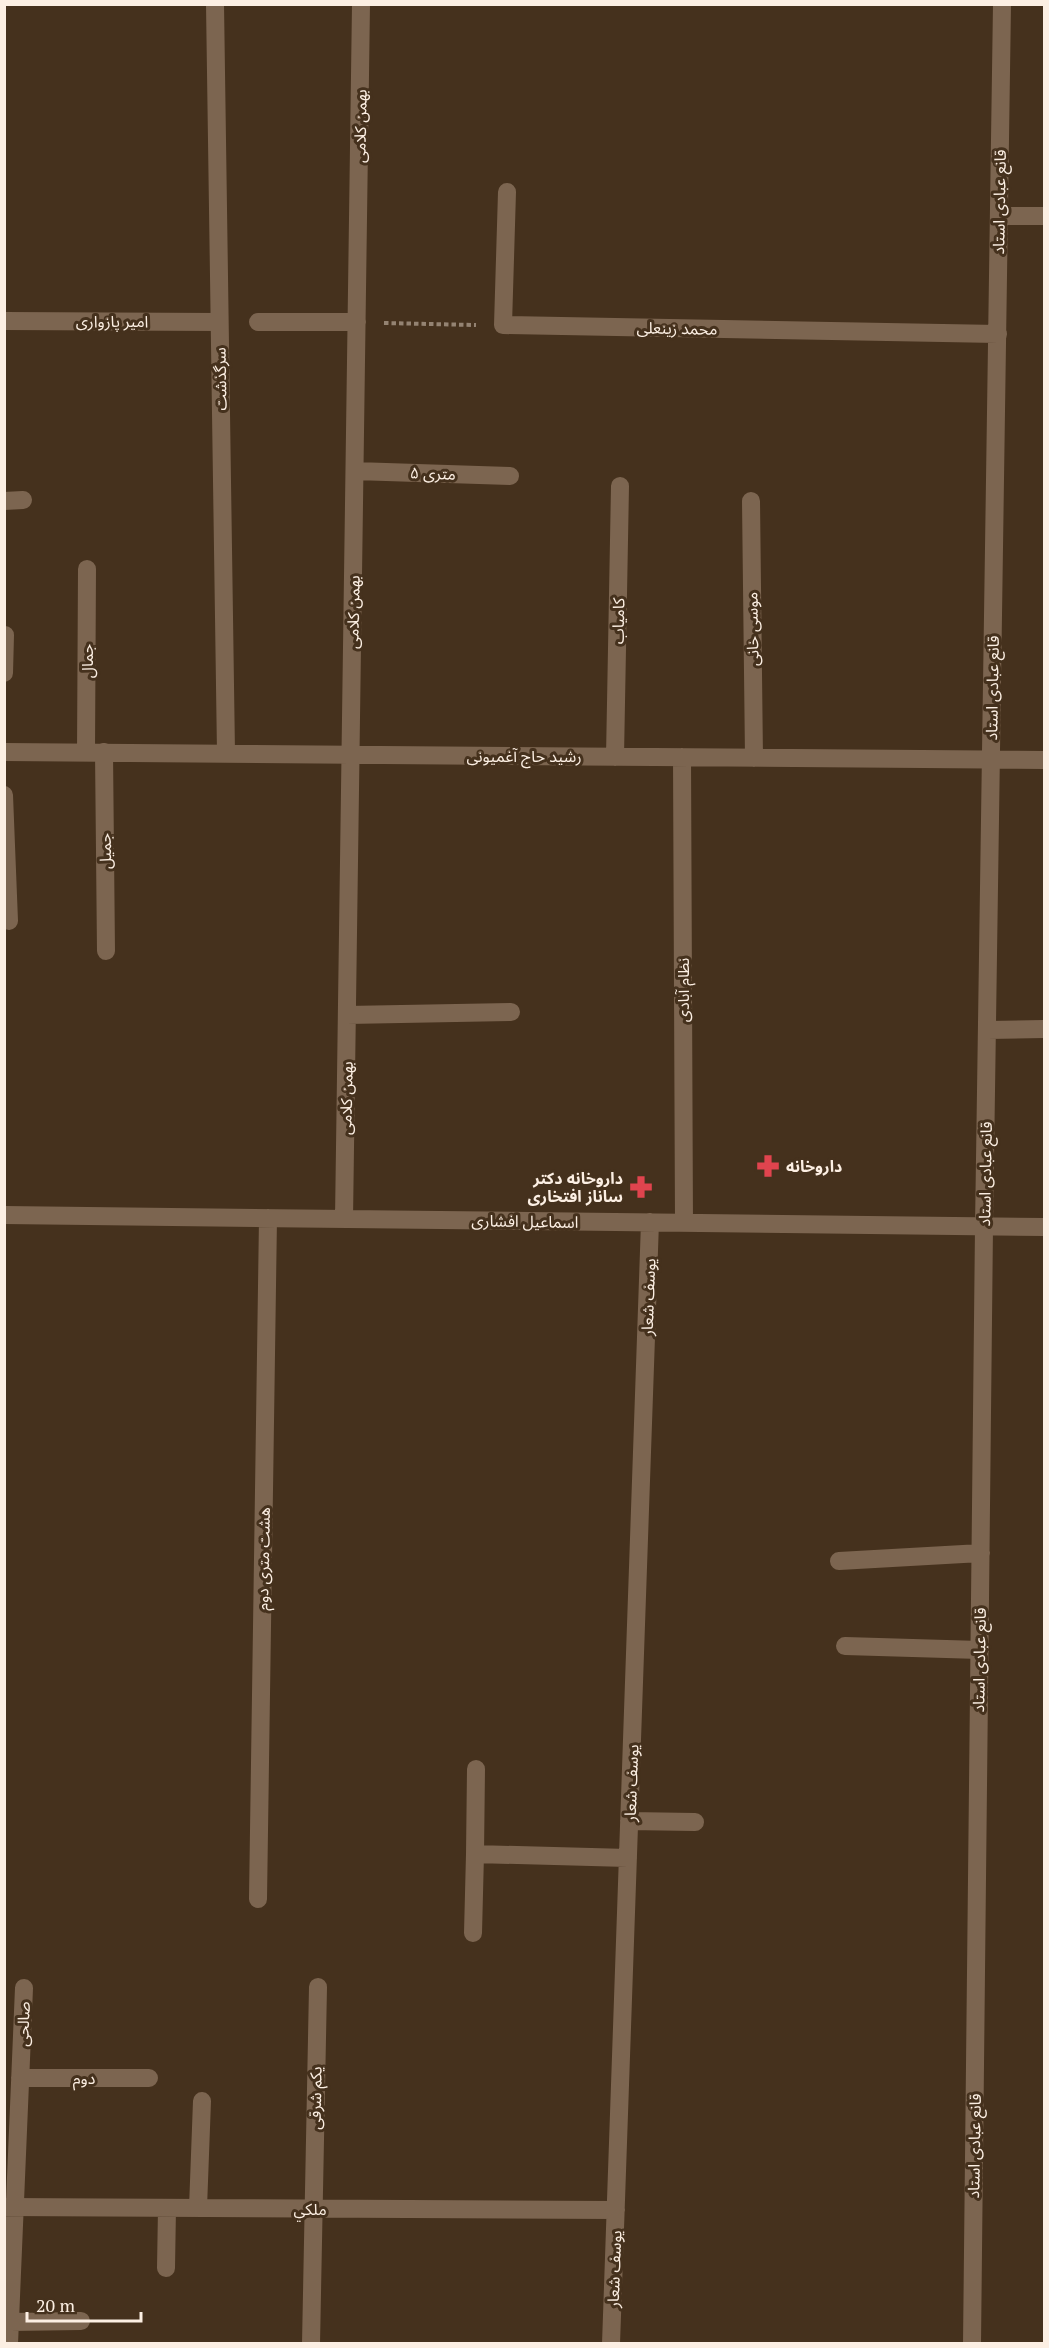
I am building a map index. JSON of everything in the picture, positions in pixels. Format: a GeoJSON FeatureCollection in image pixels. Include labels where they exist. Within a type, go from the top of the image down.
{"type":"FeatureCollection","features":[{"type":"Feature","properties":{"kind":"street","name":"سرگذشت"},"geometry":{"type":"LineString","coordinates":[[215,4],[226,753]]}},
{"type":"Feature","properties":{"kind":"street","name":"بهمن کلامی"},"geometry":{"type":"LineString","coordinates":[[344,1219],[361,4]]}},
{"type":"Feature","properties":{"kind":"street","name":"قانع عبادی استاد"},"geometry":{"type":"LineString","coordinates":[[972,2343],[984,1227],[1002,4]]}},
{"type":"Feature","properties":{"kind":"street"},"geometry":{"type":"LineString","coordinates":[[503,325],[507,192]]}},
{"type":"Feature","properties":{"kind":"street"},"geometry":{"type":"LineString","coordinates":[[999,216],[1044,216]]}},
{"type":"Feature","properties":{"kind":"street","name":"امیر پازواری"},"geometry":{"type":"LineString","coordinates":[[4,321],[219,322]]}},
{"type":"Feature","properties":{"kind":"street"},"geometry":{"type":"LineString","coordinates":[[258,322],[357,322]]}},
{"type":"Feature","properties":{"kind":"street","name":"محمد زینعلی"},"geometry":{"type":"LineString","coordinates":[[503,325],[998,334]]}},
{"type":"Feature","properties":{"kind":"street","name":"۵ متری"},"geometry":{"type":"LineString","coordinates":[[355,471],[510,476]]}},
{"type":"Feature","properties":{"kind":"street","name":"کامیاب"},"geometry":{"type":"LineString","coordinates":[[615,757],[620,486]]}},
{"type":"Feature","properties":{"kind":"street","name":"موسی خانی"},"geometry":{"type":"LineString","coordinates":[[751,501],[754,758]]}},
{"type":"Feature","properties":{"kind":"street","name":"جمال"},"geometry":{"type":"LineString","coordinates":[[87,569],[95,752]]}},
{"type":"Feature","properties":{"kind":"street"},"geometry":{"type":"LineString","coordinates":[[4,673],[5,635]]}},
{"type":"Feature","properties":{"kind":"street","name":"رشید حاج آغمیونی"},"geometry":{"type":"LineString","coordinates":[[4,752],[1044,760]]}},
{"type":"Feature","properties":{"kind":"street","name":"جمیل"},"geometry":{"type":"LineString","coordinates":[[95,752],[106,951]]}},
{"type":"Feature","properties":{"kind":"street","name":"نظام آبادی"},"geometry":{"type":"LineString","coordinates":[[682,757],[684,1223]]}},
{"type":"Feature","properties":{"kind":"street"},"geometry":{"type":"LineString","coordinates":[[4,795],[9,921]]}},
{"type":"Feature","properties":{"kind":"street"},"geometry":{"type":"LineString","coordinates":[[347,1015],[511,1012]]}},
{"type":"Feature","properties":{"kind":"street"},"geometry":{"type":"LineString","coordinates":[[988,1030],[1044,1029]]}},
{"type":"Feature","properties":{"kind":"street","name":"اسماعیل افشاری"},"geometry":{"type":"LineString","coordinates":[[4,1215],[1044,1227]]}},
{"type":"Feature","properties":{"kind":"street","name":"هشت متری دوم"},"geometry":{"type":"LineString","coordinates":[[258,1899],[268,1218]]}},
{"type":"Feature","properties":{"kind":"street","name":"یوسف شعار"},"geometry":{"type":"LineString","coordinates":[[611,2343],[650,1222]]}},
{"type":"Feature","properties":{"kind":"street"},"geometry":{"type":"LineString","coordinates":[[839,1561],[981,1553]]}},
{"type":"Feature","properties":{"kind":"street"},"geometry":{"type":"LineString","coordinates":[[845,1646],[980,1650]]}},
{"type":"Feature","properties":{"kind":"street"},"geometry":{"type":"LineString","coordinates":[[473,1933],[476,1769]]}},
{"type":"Feature","properties":{"kind":"street"},"geometry":{"type":"LineString","coordinates":[[630,1821],[695,1822]]}},
{"type":"Feature","properties":{"kind":"street"},"geometry":{"type":"LineString","coordinates":[[476,1854],[628,1858]]}},
{"type":"Feature","properties":{"kind":"street","name":"یکم شرقی"},"geometry":{"type":"LineString","coordinates":[[311,2343],[318,1987]]}},
{"type":"Feature","properties":{"kind":"street","name":"صالحی"},"geometry":{"type":"LineString","coordinates":[[9,2343],[12,2096],[24,1988]]}},
{"type":"Feature","properties":{"kind":"street","name":"دوم"},"geometry":{"type":"LineString","coordinates":[[15,2065],[149,2078]]}},
{"type":"Feature","properties":{"kind":"street"},"geometry":{"type":"LineString","coordinates":[[198,2208],[202,2101]]}},
{"type":"Feature","properties":{"kind":"street","name":"ملکي"},"geometry":{"type":"LineString","coordinates":[[10,2207],[616,2210]]}},
{"type":"Feature","properties":{"kind":"street"},"geometry":{"type":"LineString","coordinates":[[166,2268],[167,2208]]}},
{"type":"Feature","properties":{"kind":"street"},"geometry":{"type":"LineString","coordinates":[[10,2322],[81,2322]]}},
{"type":"Feature","properties":{"kind":"path"},"geometry":{"type":"LineString","coordinates":[[357,322],[503,325]]}},
{"type":"Feature","properties":{"kind":"place","name":"داروخانه"},"geometry":{"type":"Point","coordinates":[768,1166]}},
{"type":"Feature","properties":{"kind":"place","name":"داروخانه دكتر ساناز افتخارى"},"geometry":{"type":"Point","coordinates":[641,1187]}}]}
